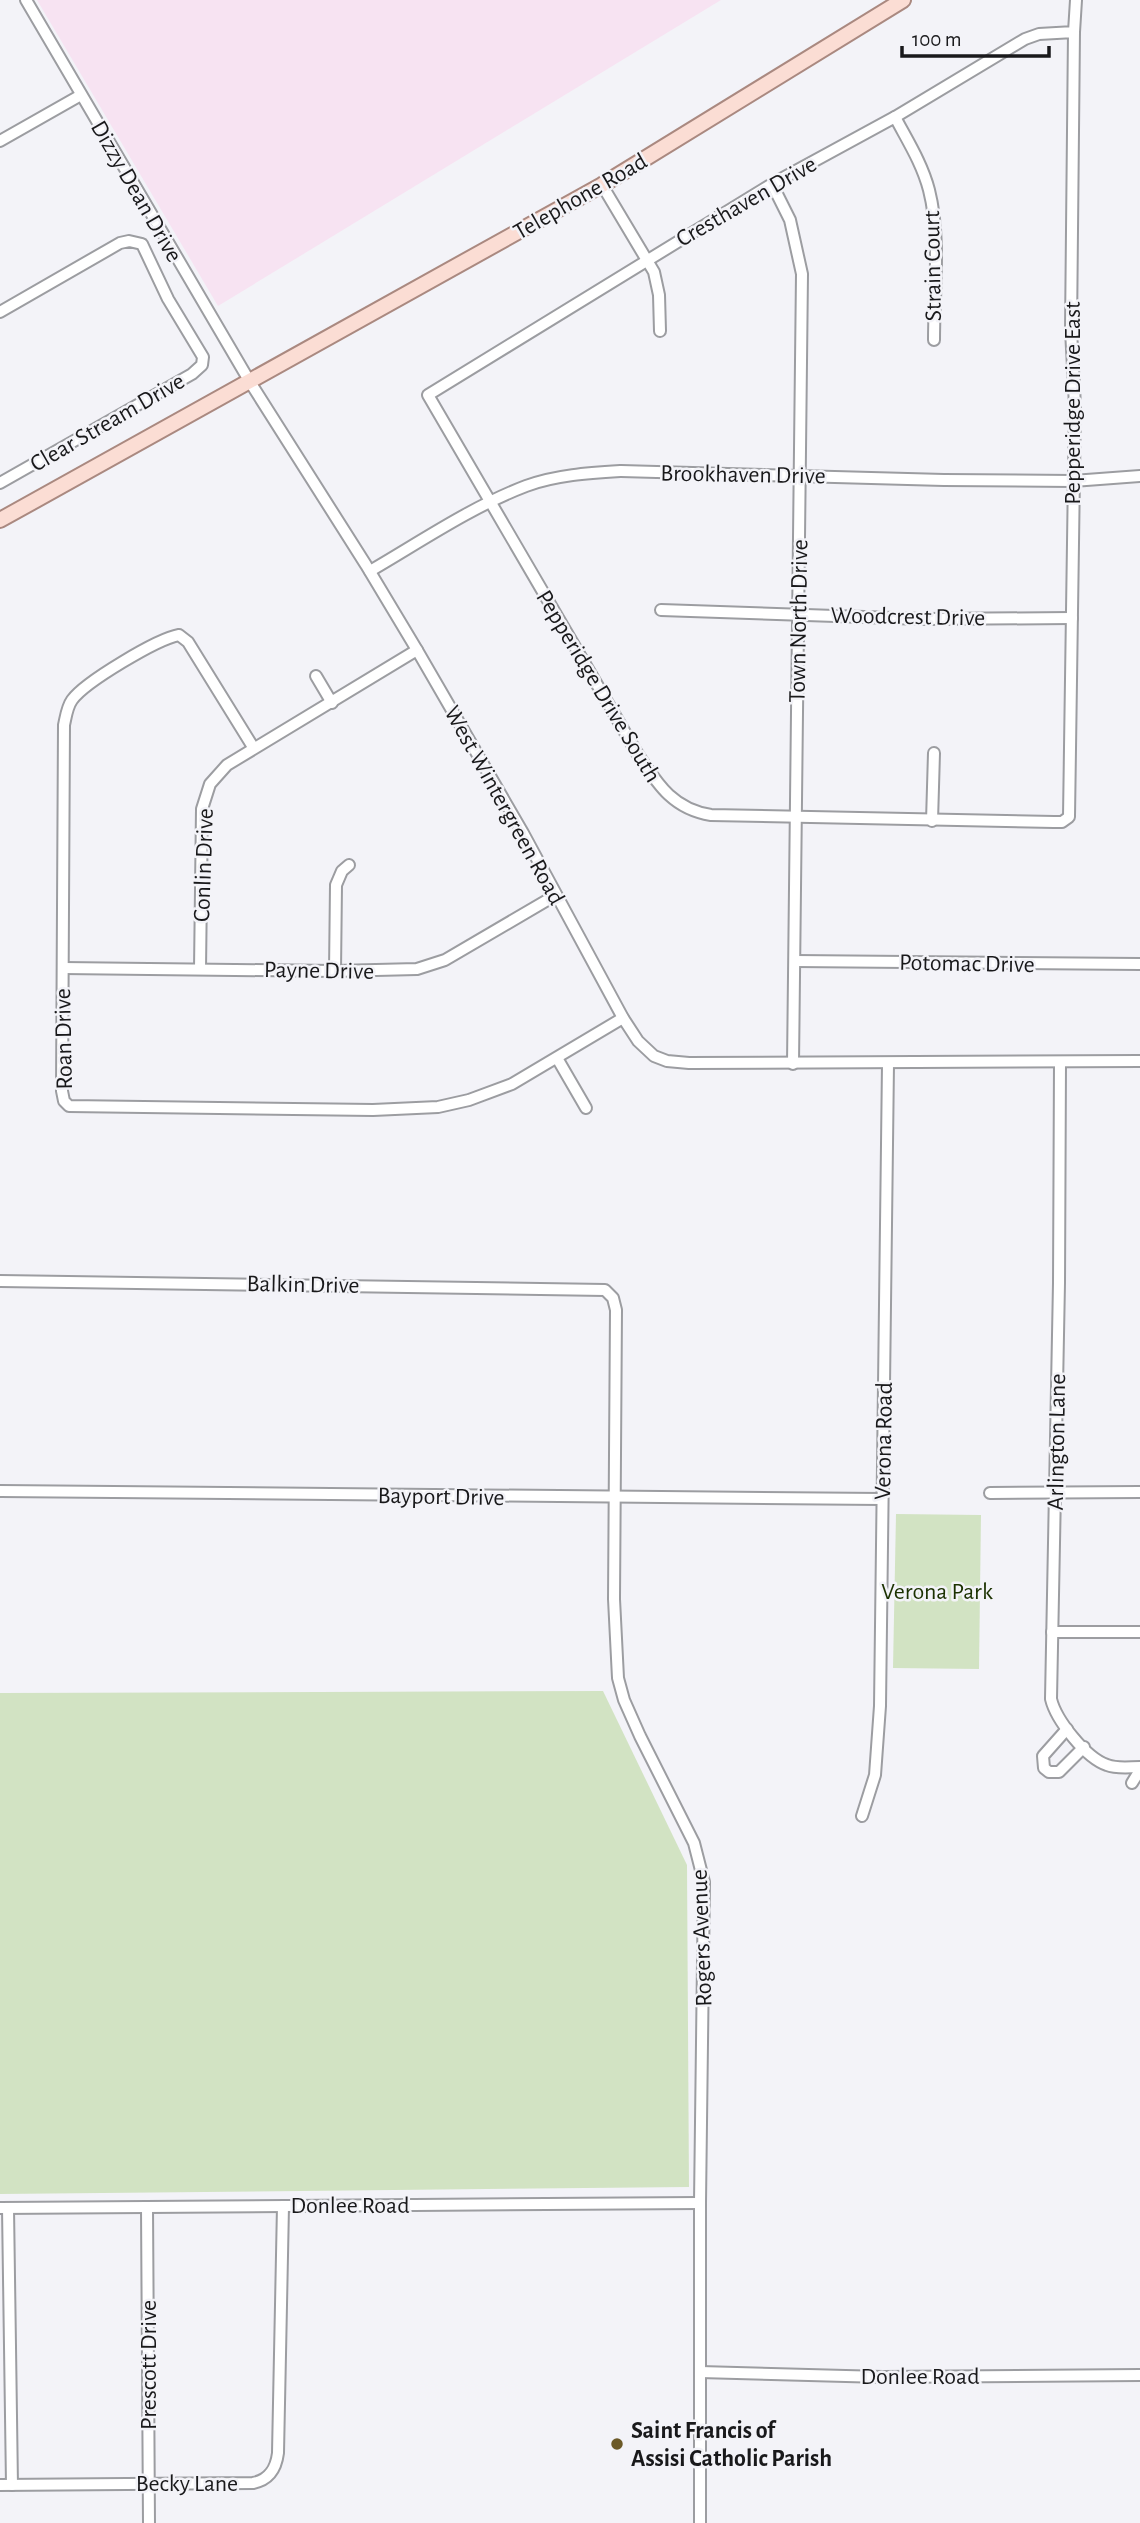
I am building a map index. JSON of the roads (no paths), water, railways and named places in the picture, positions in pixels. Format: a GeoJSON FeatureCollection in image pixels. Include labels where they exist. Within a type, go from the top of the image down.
{"type":"FeatureCollection","features":[{"type":"Feature","properties":{"kind":"main road","name":"Telephone Road"},"geometry":{"type":"LineString","coordinates":[[250,382],[602,185],[903,0]]}},
{"type":"Feature","properties":{"kind":"main road"},"geometry":{"type":"LineString","coordinates":[[0,520],[250,382]]}},
{"type":"Feature","properties":{"kind":"street","name":"Dizzy Dean Drive"},"geometry":{"type":"LineString","coordinates":[[26,0],[250,382]]}},
{"type":"Feature","properties":{"kind":"street","name":"Pepperidge Drive East"},"geometry":{"type":"LineString","coordinates":[[1070,807],[1075,394],[1071,330],[1076,0]]}},
{"type":"Feature","properties":{"kind":"street","name":"Cresthaven Drive"},"geometry":{"type":"LineString","coordinates":[[428,395],[772,184],[895,117],[1025,39],[1039,34],[1074,32]]}},
{"type":"Feature","properties":{"kind":"street"},"geometry":{"type":"LineString","coordinates":[[0,141],[81,95]]}},
{"type":"Feature","properties":{"kind":"street","name":"Strain Court"},"geometry":{"type":"LineString","coordinates":[[895,117],[925,177],[932,203],[935,231],[934,340]]}},
{"type":"Feature","properties":{"kind":"street","name":"Town North Drive"},"geometry":{"type":"LineString","coordinates":[[772,184],[790,220],[802,274],[793,1064]]}},
{"type":"Feature","properties":{"kind":"street"},"geometry":{"type":"LineString","coordinates":[[602,185],[647,259],[657,282],[660,331]]}},
{"type":"Feature","properties":{"kind":"street","name":"Clear Stream Drive"},"geometry":{"type":"LineString","coordinates":[[0,312],[120,243],[129,241],[142,244],[168,299],[203,357],[202,365],[192,374],[0,483]]}},
{"type":"Feature","properties":{"kind":"street","name":"West Wintergreen Road"},"geometry":{"type":"LineString","coordinates":[[250,382],[417,650],[623,1018],[654,1056],[667,1061],[793,1064],[1140,1061]]}},
{"type":"Feature","properties":{"kind":"street","name":"Pepperidge Drive South"},"geometry":{"type":"LineString","coordinates":[[428,395],[637,753],[663,791],[675,802],[701,814],[932,821],[1062,822],[1069,817],[1070,807]]}},
{"type":"Feature","properties":{"kind":"street","name":"Brookhaven Drive"},"geometry":{"type":"LineString","coordinates":[[370,571],[489,503],[526,486],[583,473],[621,471],[1073,481],[1140,477]]}},
{"type":"Feature","properties":{"kind":"street","name":"Woodcrest Drive"},"geometry":{"type":"LineString","coordinates":[[661,610],[923,619],[1072,618]]}},
{"type":"Feature","properties":{"kind":"street","name":"Roan Drive"},"geometry":{"type":"LineString","coordinates":[[253,747],[188,642],[179,635],[118,666],[79,692],[70,702],[64,725],[62,1091],[64,1101],[69,1106],[373,1110],[438,1107],[469,1100],[512,1084],[623,1018]]}},
{"type":"Feature","properties":{"kind":"street","name":"Conlin Drive"},"geometry":{"type":"LineString","coordinates":[[200,969],[202,822],[205,795],[217,774],[253,747],[417,650]]}},
{"type":"Feature","properties":{"kind":"street"},"geometry":{"type":"LineString","coordinates":[[316,676],[332,702]]}},
{"type":"Feature","properties":{"kind":"street"},"geometry":{"type":"LineString","coordinates":[[932,821],[934,753]]}},
{"type":"Feature","properties":{"kind":"street"},"geometry":{"type":"LineString","coordinates":[[335,971],[337,886],[342,871],[349,865]]}},
{"type":"Feature","properties":{"kind":"street","name":"Payne Drive"},"geometry":{"type":"LineString","coordinates":[[63,968],[406,971],[444,960],[556,895]]}},
{"type":"Feature","properties":{"kind":"street","name":"Potomac Drive"},"geometry":{"type":"LineString","coordinates":[[795,961],[1140,964]]}},
{"type":"Feature","properties":{"kind":"street"},"geometry":{"type":"LineString","coordinates":[[557,1058],[586,1108]]}},
{"type":"Feature","properties":{"kind":"street","name":"Arlington Lane"},"geometry":{"type":"LineString","coordinates":[[1060,1063],[1051,1699],[1056,1716],[1084,1747],[1104,1764],[1140,1768],[1132,1783]]}},
{"type":"Feature","properties":{"kind":"street","name":"Verona Road"},"geometry":{"type":"LineString","coordinates":[[862,1816],[875,1775],[880,1706],[888,1064]]}},
{"type":"Feature","properties":{"kind":"street","name":"Balkin Drive"},"geometry":{"type":"LineString","coordinates":[[0,1281],[605,1290]]}},
{"type":"Feature","properties":{"kind":"street","name":"Rogers Avenue"},"geometry":{"type":"LineString","coordinates":[[605,1290],[613,1298],[616,1310],[614,1599],[618,1678],[624,1700],[650,1757],[694,1843],[704,1882],[700,2523]]}},
{"type":"Feature","properties":{"kind":"street","name":"Bayport Drive"},"geometry":{"type":"LineString","coordinates":[[0,1492],[882,1499]]}},
{"type":"Feature","properties":{"kind":"street"},"geometry":{"type":"LineString","coordinates":[[990,1493],[1140,1492]]}},
{"type":"Feature","properties":{"kind":"street"},"geometry":{"type":"LineString","coordinates":[[1052,1632],[1140,1632]]}},
{"type":"Feature","properties":{"kind":"street"},"geometry":{"type":"LineString","coordinates":[[1067,1729],[1042,1756],[1044,1768],[1049,1772],[1059,1772],[1084,1747]]}},
{"type":"Feature","properties":{"kind":"street","name":"Donlee Road"},"geometry":{"type":"LineString","coordinates":[[4,2208],[700,2203]]}},
{"type":"Feature","properties":{"kind":"street","name":"Becky Lane"},"geometry":{"type":"LineString","coordinates":[[0,2485],[260,2482],[272,2471],[276,2464],[283,2206]]}},
{"type":"Feature","properties":{"kind":"street","name":"Prescott Drive"},"geometry":{"type":"LineString","coordinates":[[147,2207],[149,2523]]}},
{"type":"Feature","properties":{"kind":"street"},"geometry":{"type":"LineString","coordinates":[[4,2208],[12,2485]]}},
{"type":"Feature","properties":{"kind":"street","name":"Donlee Road"},"geometry":{"type":"LineString","coordinates":[[700,2372],[883,2377],[1140,2375]]}},
{"type":"Feature","properties":{"kind":"place","name":"Saint Francis of Assisi Catholic Parish"},"geometry":{"type":"Point","coordinates":[617,2444]}},
{"type":"Feature","properties":{"kind":"park label","name":"Verona Park"},"geometry":{"type":"Point","coordinates":[937,1591]}}]}
